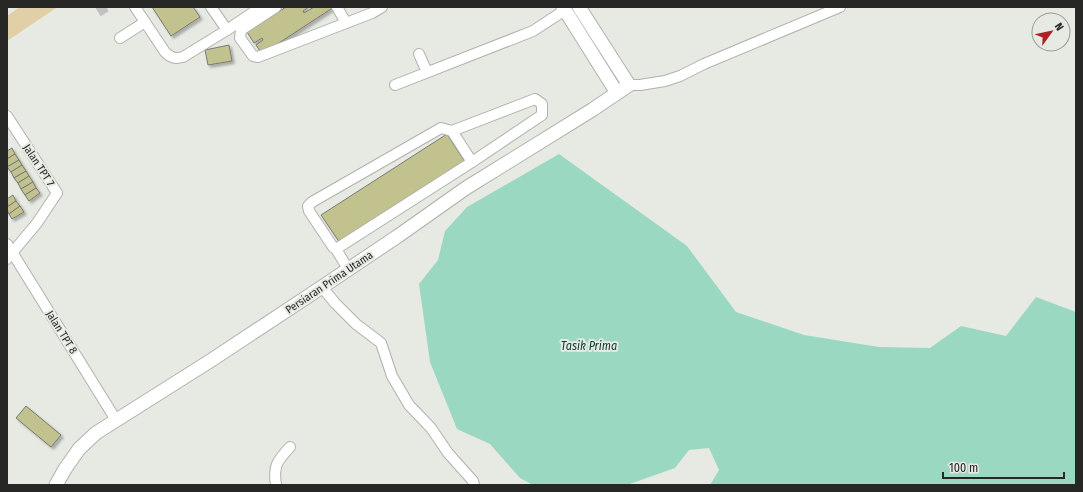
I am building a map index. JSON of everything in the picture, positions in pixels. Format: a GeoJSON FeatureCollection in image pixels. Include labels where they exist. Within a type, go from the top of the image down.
{"type":"FeatureCollection","features":[{"type":"Feature","properties":{"kind":"main road"},"geometry":{"type":"LineString","coordinates":[[579,7],[629,85]]}},
{"type":"Feature","properties":{"kind":"main road"},"geometry":{"type":"LineString","coordinates":[[564,9],[617,93]]}},
{"type":"Feature","properties":{"kind":"main road","name":"Persiaran Prima Utama"},"geometry":{"type":"LineString","coordinates":[[56,485],[79,449],[96,433],[322,287],[466,188],[592,110],[629,85]]}},
{"type":"Feature","properties":{"kind":"street"},"geometry":{"type":"LineString","coordinates":[[135,7],[165,52],[170,57],[176,59],[182,57],[261,7]]}},
{"type":"Feature","properties":{"kind":"street"},"geometry":{"type":"LineString","coordinates":[[211,7],[226,30]]}},
{"type":"Feature","properties":{"kind":"street"},"geometry":{"type":"LineString","coordinates":[[276,7],[241,30],[240,38],[253,56],[258,57],[372,13],[382,7]]}},
{"type":"Feature","properties":{"kind":"street"},"geometry":{"type":"LineString","coordinates":[[337,7],[346,23]]}},
{"type":"Feature","properties":{"kind":"street"},"geometry":{"type":"LineString","coordinates":[[629,85],[666,82],[704,64],[840,7]]}},
{"type":"Feature","properties":{"kind":"street"},"geometry":{"type":"LineString","coordinates":[[395,85],[533,31],[564,9]]}},
{"type":"Feature","properties":{"kind":"street"},"geometry":{"type":"LineString","coordinates":[[120,38],[145,22]]}},
{"type":"Feature","properties":{"kind":"street"},"geometry":{"type":"LineString","coordinates":[[419,54],[427,72]]}},
{"type":"Feature","properties":{"kind":"street"},"geometry":{"type":"LineString","coordinates":[[336,249],[472,162],[542,115],[542,104],[535,99],[452,131],[442,128],[312,202],[308,206],[309,211],[333,248],[336,249],[348,269]]}},
{"type":"Feature","properties":{"kind":"street","name":"Jalan TPT 7"},"geometry":{"type":"LineString","coordinates":[[7,116],[57,193],[37,223],[10,256]]}},
{"type":"Feature","properties":{"kind":"street"},"geometry":{"type":"LineString","coordinates":[[452,131],[472,162]]}},
{"type":"Feature","properties":{"kind":"street","name":"Jalan TPT 8"},"geometry":{"type":"LineString","coordinates":[[7,244],[10,256],[116,420]]}},
{"type":"Feature","properties":{"kind":"street"},"geometry":{"type":"LineString","coordinates":[[322,287],[335,304],[356,324],[381,343],[392,376],[409,405],[432,428],[448,453],[473,481],[474,485]]}},
{"type":"Feature","properties":{"kind":"street"},"geometry":{"type":"LineString","coordinates":[[276,485],[274,473],[279,458],[290,447]]}},
{"type":"Feature","properties":{"kind":"shaded area"},"geometry":{"type":"Polygon","coordinates":[[[20,7],[56,8],[7,41],[7,16],[20,7]]]}},
{"type":"Feature","properties":{"kind":"water","name":"Tasik Prima"},"geometry":{"type":"Polygon","coordinates":[[[559,154],[687,246],[736,312],[804,335],[879,347],[930,348],[961,326],[1006,336],[1036,297],[1076,312],[1076,485],[710,485],[719,470],[709,448],[689,450],[675,468],[627,485],[533,485],[520,478],[490,444],[457,429],[430,362],[419,284],[438,260],[445,231],[467,207],[559,154]]]}},
{"type":"Feature","properties":{"kind":"building"},"geometry":{"type":"Polygon","coordinates":[[[152,7],[193,7],[200,17],[171,36],[152,7]]]}},
{"type":"Feature","properties":{"kind":"building"},"geometry":{"type":"Polygon","coordinates":[[[286,7],[309,7],[303,11],[304,13],[314,7],[334,7],[262,54],[256,45],[263,40],[262,38],[254,43],[247,32],[286,7]]]}},
{"type":"Feature","properties":{"kind":"building"},"geometry":{"type":"Polygon","coordinates":[[[229,45],[232,61],[208,65],[205,50],[229,45]]]}},
{"type":"Feature","properties":{"kind":"building"},"geometry":{"type":"Polygon","coordinates":[[[447,134],[465,162],[340,243],[321,215],[447,134]]]}},
{"type":"Feature","properties":{"kind":"building"},"geometry":{"type":"Polygon","coordinates":[[[12,148],[15,154],[7,159],[7,151],[12,148]]]}},
{"type":"Feature","properties":{"kind":"building"},"geometry":{"type":"Polygon","coordinates":[[[15,154],[19,160],[7,167],[7,159],[15,154]]]}},
{"type":"Feature","properties":{"kind":"building"},"geometry":{"type":"Polygon","coordinates":[[[19,160],[22,165],[11,172],[7,167],[19,160]]]}},
{"type":"Feature","properties":{"kind":"building"},"geometry":{"type":"Polygon","coordinates":[[[22,165],[26,171],[14,178],[11,172],[22,165]]]}},
{"type":"Feature","properties":{"kind":"building"},"geometry":{"type":"Polygon","coordinates":[[[26,171],[29,176],[18,183],[14,178],[26,171]]]}},
{"type":"Feature","properties":{"kind":"building"},"geometry":{"type":"Polygon","coordinates":[[[29,176],[33,182],[21,189],[18,183],[29,176]]]}},
{"type":"Feature","properties":{"kind":"building"},"geometry":{"type":"Polygon","coordinates":[[[33,182],[36,188],[25,195],[21,189],[33,182]]]}},
{"type":"Feature","properties":{"kind":"building"},"geometry":{"type":"Polygon","coordinates":[[[36,188],[40,193],[29,201],[25,195],[36,188]]]}},
{"type":"Feature","properties":{"kind":"building"},"geometry":{"type":"Polygon","coordinates":[[[13,195],[16,201],[7,207],[7,199],[13,195]]]}},
{"type":"Feature","properties":{"kind":"building"},"geometry":{"type":"Polygon","coordinates":[[[16,201],[20,206],[9,214],[7,207],[16,201]]]}},
{"type":"Feature","properties":{"kind":"building"},"geometry":{"type":"Polygon","coordinates":[[[20,206],[24,212],[12,219],[9,214],[20,206]]]}},
{"type":"Feature","properties":{"kind":"building"},"geometry":{"type":"Polygon","coordinates":[[[26,406],[61,435],[51,447],[16,418],[26,406]]]}},
{"type":"Feature","properties":{"kind":"tunnel"},"geometry":{"type":"LineString","coordinates":[[98,12],[106,7]]}}]}
